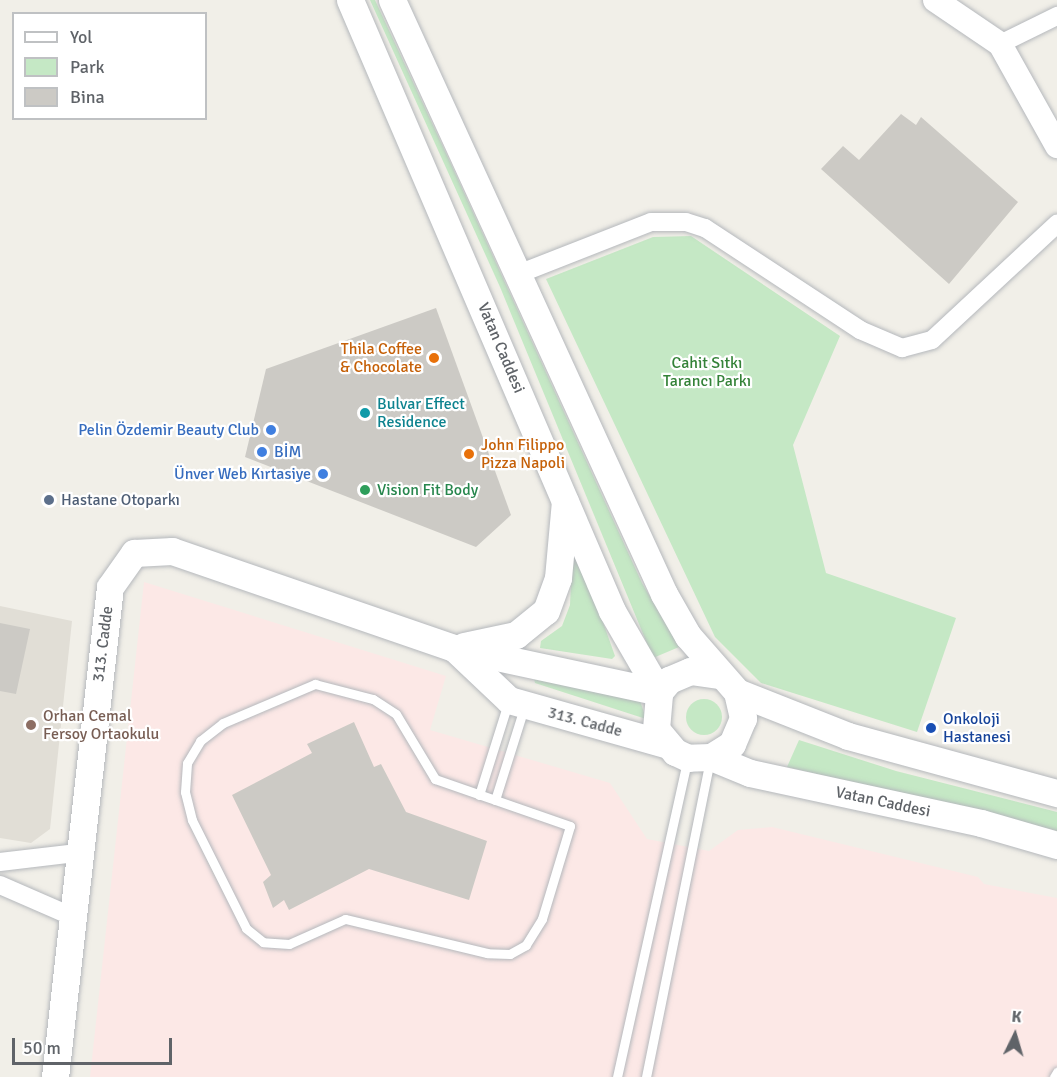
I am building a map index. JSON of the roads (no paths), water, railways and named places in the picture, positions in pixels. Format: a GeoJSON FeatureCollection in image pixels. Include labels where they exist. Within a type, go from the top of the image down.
{"type":"FeatureCollection","features":[{"type":"Feature","properties":{"kind":"main road","name":"Vatan Caddesi"},"geometry":{"type":"LineString","coordinates":[[350,0],[566,496],[612,610],[659,692]]}},
{"type":"Feature","properties":{"kind":"main road"},"geometry":{"type":"LineString","coordinates":[[392,0],[521,273],[664,594],[688,636],[728,684],[742,711],[739,732],[732,744],[699,757]]}},
{"type":"Feature","properties":{"kind":"main road"},"geometry":{"type":"LineString","coordinates":[[454,648],[516,635],[546,611],[558,578],[566,496]]}},
{"type":"Feature","properties":{"kind":"main road","name":"313. Cadde"},"geometry":{"type":"LineString","coordinates":[[55,1077],[77,853],[110,587],[134,553],[172,551],[454,648],[659,692]]}},
{"type":"Feature","properties":{"kind":"main road","name":"313. Cadde"},"geometry":{"type":"LineString","coordinates":[[454,648],[517,703],[665,744]]}},
{"type":"Feature","properties":{"kind":"main road"},"geometry":{"type":"LineString","coordinates":[[665,744],[654,717],[659,692],[669,680],[690,670],[848,736],[1057,793]]}},
{"type":"Feature","properties":{"kind":"main road","name":"Vatan Caddesi"},"geometry":{"type":"LineString","coordinates":[[665,744],[750,773],[981,823],[1057,845]]}},
{"type":"Feature","properties":{"kind":"street"},"geometry":{"type":"LineString","coordinates":[[935,0],[1000,44],[1057,146]]}},
{"type":"Feature","properties":{"kind":"street"},"geometry":{"type":"LineString","coordinates":[[1000,44],[1057,16]]}},
{"type":"Feature","properties":{"kind":"street"},"geometry":{"type":"LineString","coordinates":[[521,273],[651,222],[686,222],[705,228],[860,330],[902,348],[932,340],[1057,224]]}},
{"type":"Feature","properties":{"kind":"street"},"geometry":{"type":"LineString","coordinates":[[0,862],[77,853]]}},
{"type":"Feature","properties":{"kind":"street"},"geometry":{"type":"LineString","coordinates":[[0,885],[71,916]]}},
{"type":"Feature","properties":{"kind":"lane"},"geometry":{"type":"LineString","coordinates":[[315,684],[373,699],[396,714],[435,779],[495,800],[570,826],[537,932],[526,945],[510,954],[345,920],[289,944],[263,942],[246,928],[192,820],[185,792],[187,763],[200,741],[223,723],[315,684]]}},
{"type":"Feature","properties":{"kind":"lane"},"geometry":{"type":"LineString","coordinates":[[479,795],[517,703]]}},
{"type":"Feature","properties":{"kind":"lane"},"geometry":{"type":"LineString","coordinates":[[495,800],[517,703]]}},
{"type":"Feature","properties":{"kind":"lane"},"geometry":{"type":"LineString","coordinates":[[617,1077],[699,757]]}},
{"type":"Feature","properties":{"kind":"lane"},"geometry":{"type":"LineString","coordinates":[[646,1077],[699,757]]}},
{"type":"Feature","properties":{"kind":"lane"},"geometry":{"type":"LineString","coordinates":[[1054,1077],[1057,1072]]}},
{"type":"Feature","properties":{"kind":"place","name":"Thila Coffee & Chocolate"},"geometry":{"type":"Point","coordinates":[434,358]}},
{"type":"Feature","properties":{"kind":"place","name":"Bulvar Effect Residence"},"geometry":{"type":"Point","coordinates":[365,413]}},
{"type":"Feature","properties":{"kind":"place","name":"Pelin Özdemir Beauty Club"},"geometry":{"type":"Point","coordinates":[271,430]}},
{"type":"Feature","properties":{"kind":"place","name":"BİM"},"geometry":{"type":"Point","coordinates":[262,452]}},
{"type":"Feature","properties":{"kind":"place","name":"John Filippo Pizza Napoli"},"geometry":{"type":"Point","coordinates":[469,454]}},
{"type":"Feature","properties":{"kind":"place","name":"Ünver Web Kırtasiye"},"geometry":{"type":"Point","coordinates":[323,474]}},
{"type":"Feature","properties":{"kind":"place","name":"Vision Fit Body"},"geometry":{"type":"Point","coordinates":[365,490]}},
{"type":"Feature","properties":{"kind":"place","name":"Hastane Otoparkı"},"geometry":{"type":"Point","coordinates":[49,500]}},
{"type":"Feature","properties":{"kind":"place","name":"Orhan Cemal Fersoy Ortaokulu"},"geometry":{"type":"Point","coordinates":[31,725]}},
{"type":"Feature","properties":{"kind":"place","name":"Onkoloji Hastanesi"},"geometry":{"type":"Point","coordinates":[931,728]}},
{"type":"Feature","properties":{"kind":"park label","name":"Cahit Sıtkı Tarancı Parkı"},"geometry":{"type":"Point","coordinates":[707,372]}}]}
